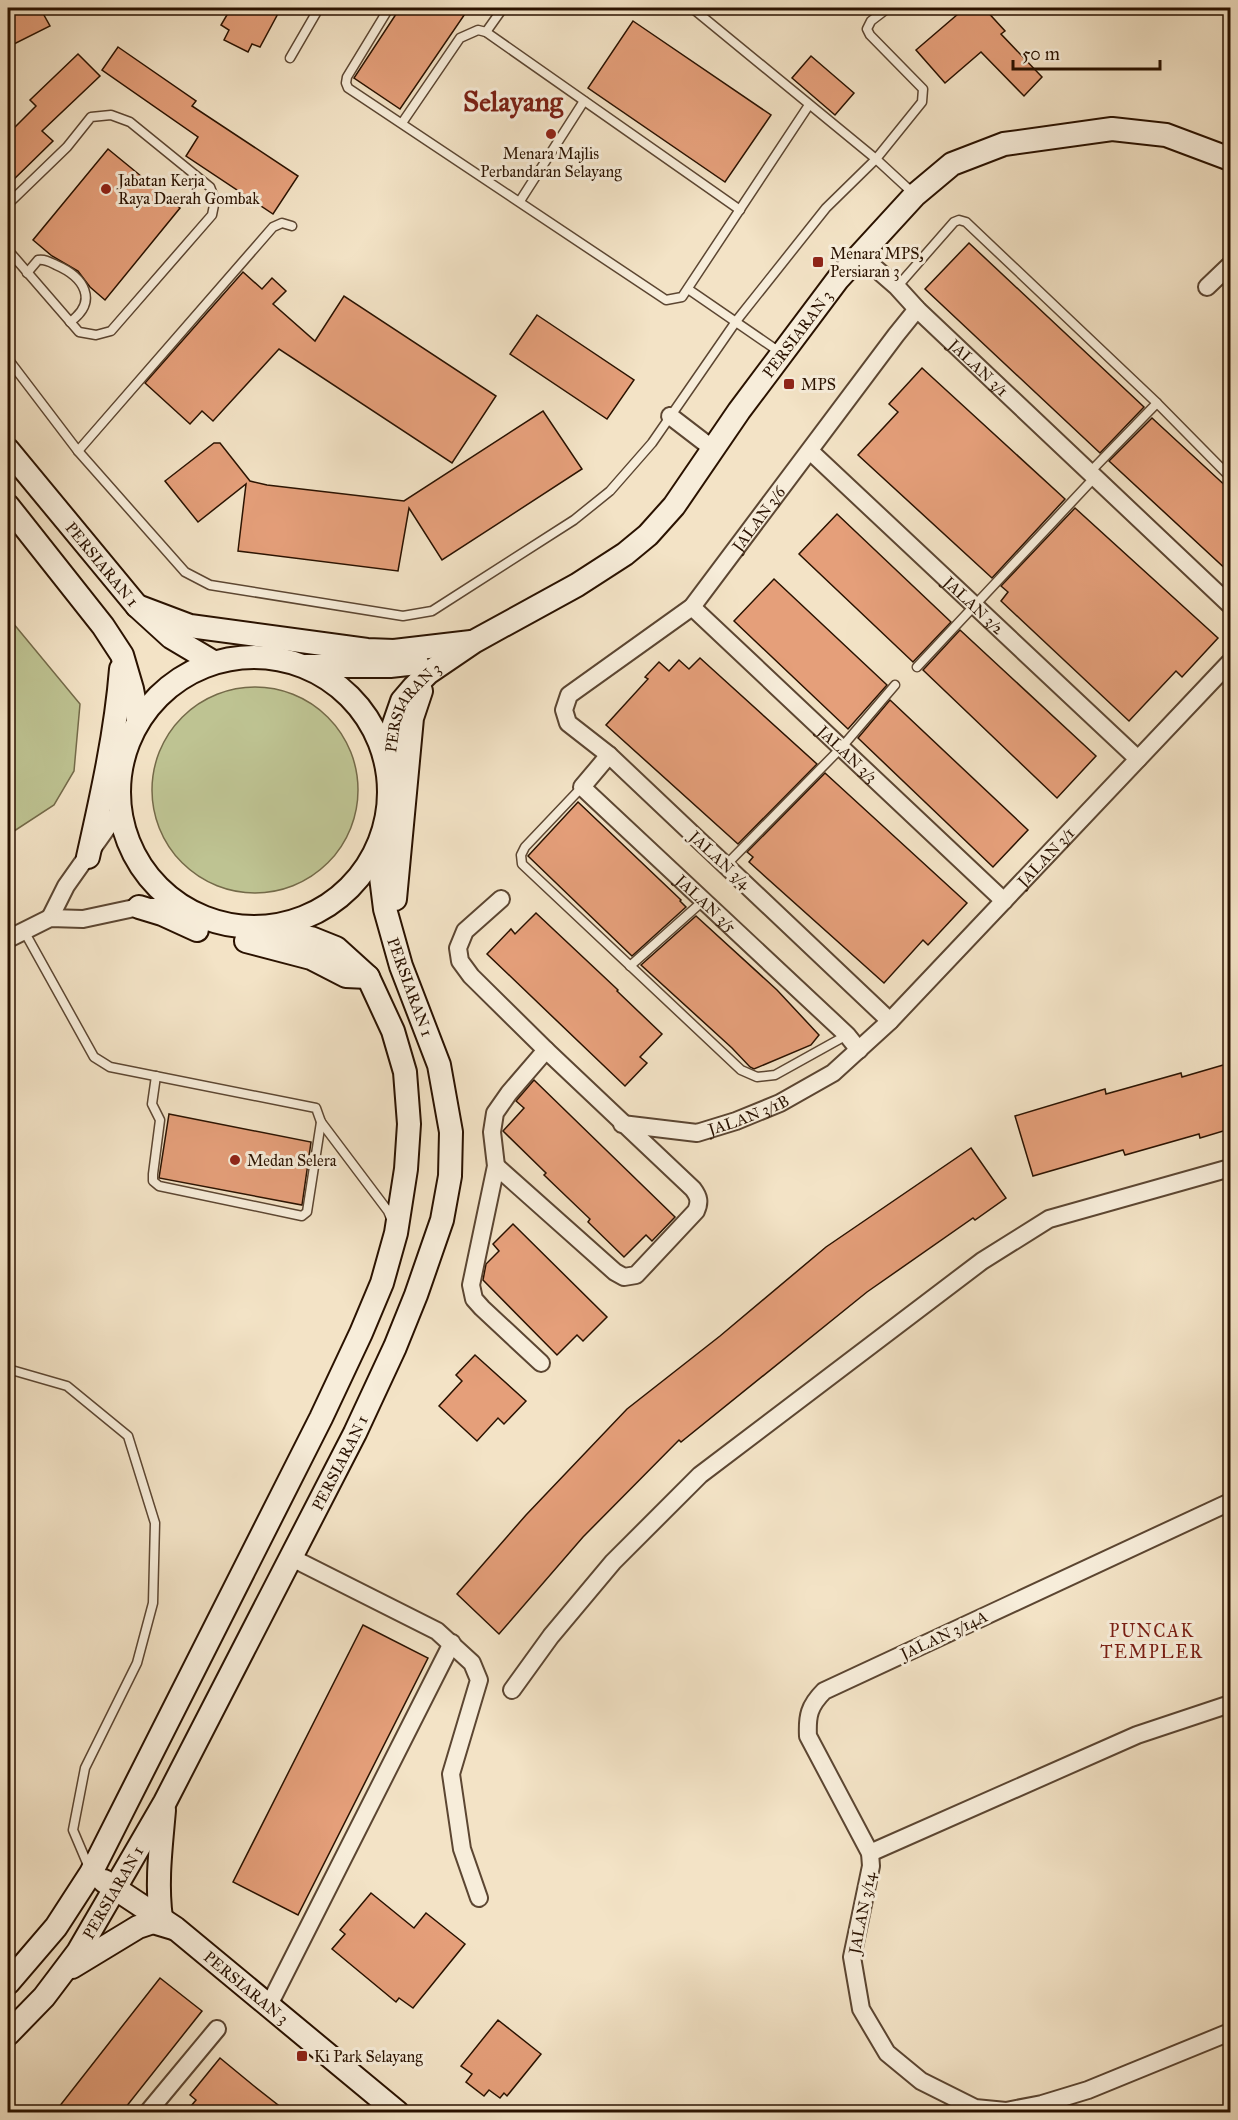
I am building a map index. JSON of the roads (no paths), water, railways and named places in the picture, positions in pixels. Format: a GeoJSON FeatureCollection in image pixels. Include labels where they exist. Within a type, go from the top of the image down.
{"type":"FeatureCollection","features":[{"type":"Feature","properties":{"kind":"main road","name":"PERSIARAN 3"},"geometry":{"type":"LineString","coordinates":[[388,768],[394,724],[402,701],[428,673],[476,641],[577,585],[625,554],[648,535],[674,506],[781,352],[859,254],[915,195],[955,162],[1004,144],[1112,129],[1166,135],[1230,159]]}},
{"type":"Feature","properties":{"kind":"main road","name":"PERSIARAN 1"},"geometry":{"type":"LineString","coordinates":[[8,450],[137,606],[171,637],[213,662]]}},
{"type":"Feature","properties":{"kind":"main road"},"geometry":{"type":"LineString","coordinates":[[8,506],[103,626],[122,655],[138,720]]}},
{"type":"Feature","properties":{"kind":"main road"},"geometry":{"type":"LineString","coordinates":[[137,606],[190,626],[367,650],[394,651],[476,641]]}},
{"type":"Feature","properties":{"kind":"main road"},"geometry":{"type":"LineString","coordinates":[[88,856],[119,696],[122,655]]}},
{"type":"Feature","properties":{"kind":"main road"},"geometry":{"type":"LineString","coordinates":[[243,656],[273,658],[303,666],[333,682],[358,705],[377,735],[388,768],[390,800],[384,831],[370,863],[348,891],[319,912],[286,924],[250,927],[226,925],[203,918],[182,907],[152,881],[135,857],[130,849],[119,811],[118,779],[124,748],[138,720],[165,688],[201,666],[213,662],[243,656]]}},
{"type":"Feature","properties":{"kind":"main road","name":"PERSIARAN 3"},"geometry":{"type":"LineString","coordinates":[[303,666],[390,666],[451,658]]}},
{"type":"Feature","properties":{"kind":"main road"},"geometry":{"type":"LineString","coordinates":[[394,944],[395,892],[412,718],[428,673]]}},
{"type":"Feature","properties":{"kind":"main road","name":"PERSIARAN 1"},"geometry":{"type":"LineString","coordinates":[[8,2034],[44,1996],[78,1952],[165,1802],[355,1434],[416,1295],[441,1220],[450,1176],[451,1132],[439,1065],[394,944],[385,909],[381,877],[384,831]]}},
{"type":"Feature","properties":{"kind":"main road"},"geometry":{"type":"LineString","coordinates":[[139,906],[203,933],[223,939],[252,942],[311,958],[346,976],[368,977]]}},
{"type":"Feature","properties":{"kind":"main road","name":"PERSIARAN 1"},"geometry":{"type":"LineString","coordinates":[[8,1983],[56,1927],[91,1873],[321,1418],[382,1283],[396,1233],[406,1169],[408,1124],[405,1072],[393,1031],[368,977],[336,948],[311,938],[250,927]]}},
{"type":"Feature","properties":{"kind":"main road"},"geometry":{"type":"LineString","coordinates":[[63,1972],[138,1927],[153,1923],[168,1923],[159,1901],[159,1871],[165,1802]]}},
{"type":"Feature","properties":{"kind":"main road","name":"PERSIARAN 3"},"geometry":{"type":"LineString","coordinates":[[91,1873],[168,1923],[397,2112]]}},
{"type":"Feature","properties":{"kind":"street","name":"JALAN 3/1"},"geometry":{"type":"LineString","coordinates":[[859,254],[897,287],[917,309],[1230,605]]}},
{"type":"Feature","properties":{"kind":"street"},"geometry":{"type":"LineString","coordinates":[[1208,287],[1230,265]]}},
{"type":"Feature","properties":{"kind":"street","name":"JALAN 3/6"},"geometry":{"type":"LineString","coordinates":[[568,695],[692,608],[917,309]]}},
{"type":"Feature","properties":{"kind":"street"},"geometry":{"type":"LineString","coordinates":[[670,416],[713,449]]}},
{"type":"Feature","properties":{"kind":"street","name":"JALAN 3/2"},"geometry":{"type":"LineString","coordinates":[[810,451],[1138,759]]}},
{"type":"Feature","properties":{"kind":"street","name":"JALAN 3/3"},"geometry":{"type":"LineString","coordinates":[[692,608],[1004,901]]}},
{"type":"Feature","properties":{"kind":"street","name":"JALAN 3/1"},"geometry":{"type":"LineString","coordinates":[[859,1050],[890,1021],[1230,662]]}},
{"type":"Feature","properties":{"kind":"street","name":"JALAN 3/4"},"geometry":{"type":"LineString","coordinates":[[568,695],[564,710],[568,723],[609,755],[890,1021]]}},
{"type":"Feature","properties":{"kind":"street"},"geometry":{"type":"LineString","coordinates":[[582,787],[609,755]]}},
{"type":"Feature","properties":{"kind":"street","name":"JALAN 3/5"},"geometry":{"type":"LineString","coordinates":[[582,787],[847,1035],[859,1050]]}},
{"type":"Feature","properties":{"kind":"street"},"geometry":{"type":"LineString","coordinates":[[50,918],[66,886],[119,811]]}},
{"type":"Feature","properties":{"kind":"street"},"geometry":{"type":"LineString","coordinates":[[496,1166],[615,1272],[624,1277],[636,1275],[696,1211],[699,1203],[698,1196],[693,1189],[546,1050],[471,976],[460,961],[458,948],[465,931],[501,899]]}},
{"type":"Feature","properties":{"kind":"street"},"geometry":{"type":"LineString","coordinates":[[8,939],[50,918],[83,919],[139,906],[182,907]]}},
{"type":"Feature","properties":{"kind":"street"},"geometry":{"type":"LineString","coordinates":[[541,1363],[474,1299],[471,1285],[496,1166],[492,1132],[495,1113],[546,1050]]}},
{"type":"Feature","properties":{"kind":"street","name":"JALAN 3/1B"},"geometry":{"type":"LineString","coordinates":[[622,1124],[698,1133],[780,1103],[833,1073],[859,1050]]}},
{"type":"Feature","properties":{"kind":"street"},"geometry":{"type":"LineString","coordinates":[[512,1690],[551,1636],[613,1562],[700,1475],[982,1261],[1049,1219],[1230,1168]]}},
{"type":"Feature","properties":{"kind":"street","name":"JALAN 3/14A"},"geometry":{"type":"LineString","coordinates":[[870,1853],[808,1736],[807,1720],[814,1701],[824,1691],[1230,1502]]}},
{"type":"Feature","properties":{"kind":"street"},"geometry":{"type":"LineString","coordinates":[[292,1558],[437,1631],[472,1662],[479,1680],[451,1774],[462,1849],[479,1898]]}},
{"type":"Feature","properties":{"kind":"street"},"geometry":{"type":"LineString","coordinates":[[268,2005],[452,1643]]}},
{"type":"Feature","properties":{"kind":"street","name":"JALAN 3/14"},"geometry":{"type":"LineString","coordinates":[[1230,1704],[1137,1735],[870,1853],[871,1866],[852,1957],[861,2008],[887,2054],[921,2081],[975,2108],[1006,2111],[1042,2104],[1088,2090],[1230,2032]]}},
{"type":"Feature","properties":{"kind":"street"},"geometry":{"type":"LineString","coordinates":[[148,2112],[218,2028]]}},
{"type":"Feature","properties":{"kind":"lane"},"geometry":{"type":"LineString","coordinates":[[290,58],[319,8]]}},
{"type":"Feature","properties":{"kind":"lane"},"geometry":{"type":"LineString","coordinates":[[389,8],[347,77],[348,88],[666,300],[682,297],[688,289],[809,105]]}},
{"type":"Feature","properties":{"kind":"lane"},"geometry":{"type":"LineString","coordinates":[[486,32],[503,8]]}},
{"type":"Feature","properties":{"kind":"lane"},"geometry":{"type":"LineString","coordinates":[[692,8],[876,159],[915,195]]}},
{"type":"Feature","properties":{"kind":"lane"},"geometry":{"type":"LineString","coordinates":[[8,359],[78,451],[185,572],[210,585],[403,616],[432,611],[574,520],[617,484],[652,443],[737,320],[826,208],[876,159],[922,102],[923,89],[870,35],[867,28],[871,21],[888,8]]}},
{"type":"Feature","properties":{"kind":"lane"},"geometry":{"type":"LineString","coordinates":[[402,123],[460,38],[478,30],[486,32],[740,210]]}},
{"type":"Feature","properties":{"kind":"lane"},"geometry":{"type":"LineString","coordinates":[[520,201],[584,101]]}},
{"type":"Feature","properties":{"kind":"lane"},"geometry":{"type":"LineString","coordinates":[[8,204],[67,147],[91,117],[111,115],[130,122],[210,187],[215,200],[212,215],[111,331],[96,335],[79,332],[8,250]]}},
{"type":"Feature","properties":{"kind":"lane"},"geometry":{"type":"LineString","coordinates":[[897,287],[954,222],[959,220],[966,222],[1156,403],[1230,477]]}},
{"type":"Feature","properties":{"kind":"lane"},"geometry":{"type":"LineString","coordinates":[[78,451],[273,227],[282,223],[292,226]]}},
{"type":"Feature","properties":{"kind":"lane"},"geometry":{"type":"LineString","coordinates":[[27,273],[38,260],[44,259],[67,269],[85,287],[87,296],[85,305],[80,314],[70,322]]}},
{"type":"Feature","properties":{"kind":"lane"},"geometry":{"type":"LineString","coordinates":[[688,289],[737,320],[781,352]]}},
{"type":"Feature","properties":{"kind":"lane"},"geometry":{"type":"LineString","coordinates":[[917,667],[975,606],[1156,403]]}},
{"type":"Feature","properties":{"kind":"lane"},"geometry":{"type":"LineString","coordinates":[[725,866],[841,748],[895,685]]}},
{"type":"Feature","properties":{"kind":"lane"},"geometry":{"type":"LineString","coordinates":[[582,787],[525,847],[521,855],[522,864],[741,1070],[757,1077],[775,1075],[847,1035]]}},
{"type":"Feature","properties":{"kind":"lane"},"geometry":{"type":"LineString","coordinates":[[630,966],[703,901]]}},
{"type":"Feature","properties":{"kind":"lane"},"geometry":{"type":"LineString","coordinates":[[24,931],[94,1057],[110,1067],[316,1108],[320,1118],[388,1211],[396,1233]]}},
{"type":"Feature","properties":{"kind":"lane"},"geometry":{"type":"LineString","coordinates":[[156,1076],[152,1104],[160,1120],[153,1181],[159,1186],[302,1216],[307,1212],[320,1118]]}},
{"type":"Feature","properties":{"kind":"lane"},"geometry":{"type":"LineString","coordinates":[[8,1369],[67,1386],[128,1436],[155,1523],[153,1603],[137,1664],[85,1768],[73,1830],[91,1873]]}},
{"type":"Feature","properties":{"kind":"place","name":"Menara Majlis Perbandaran Selayang"},"geometry":{"type":"Point","coordinates":[551,134]}},
{"type":"Feature","properties":{"kind":"place","name":"Jabatan Kerja Raya Daerah Gombak"},"geometry":{"type":"Point","coordinates":[106,189]}},
{"type":"Feature","properties":{"kind":"place","name":"Menara MPS, Persiaran 3"},"geometry":{"type":"Point","coordinates":[818,262]}},
{"type":"Feature","properties":{"kind":"place","name":"MPS"},"geometry":{"type":"Point","coordinates":[789,384]}},
{"type":"Feature","properties":{"kind":"place","name":"Medan Selera"},"geometry":{"type":"Point","coordinates":[235,1160]}},
{"type":"Feature","properties":{"kind":"place","name":"Ki Park Selayang"},"geometry":{"type":"Point","coordinates":[302,2056]}},
{"type":"Feature","properties":{"kind":"district","name":"Selayang"},"geometry":{"type":"Point","coordinates":[513,101]}},
{"type":"Feature","properties":{"kind":"district","name":"PUNCAK TEMPLER"},"geometry":{"type":"Point","coordinates":[1152,1641]}}]}
